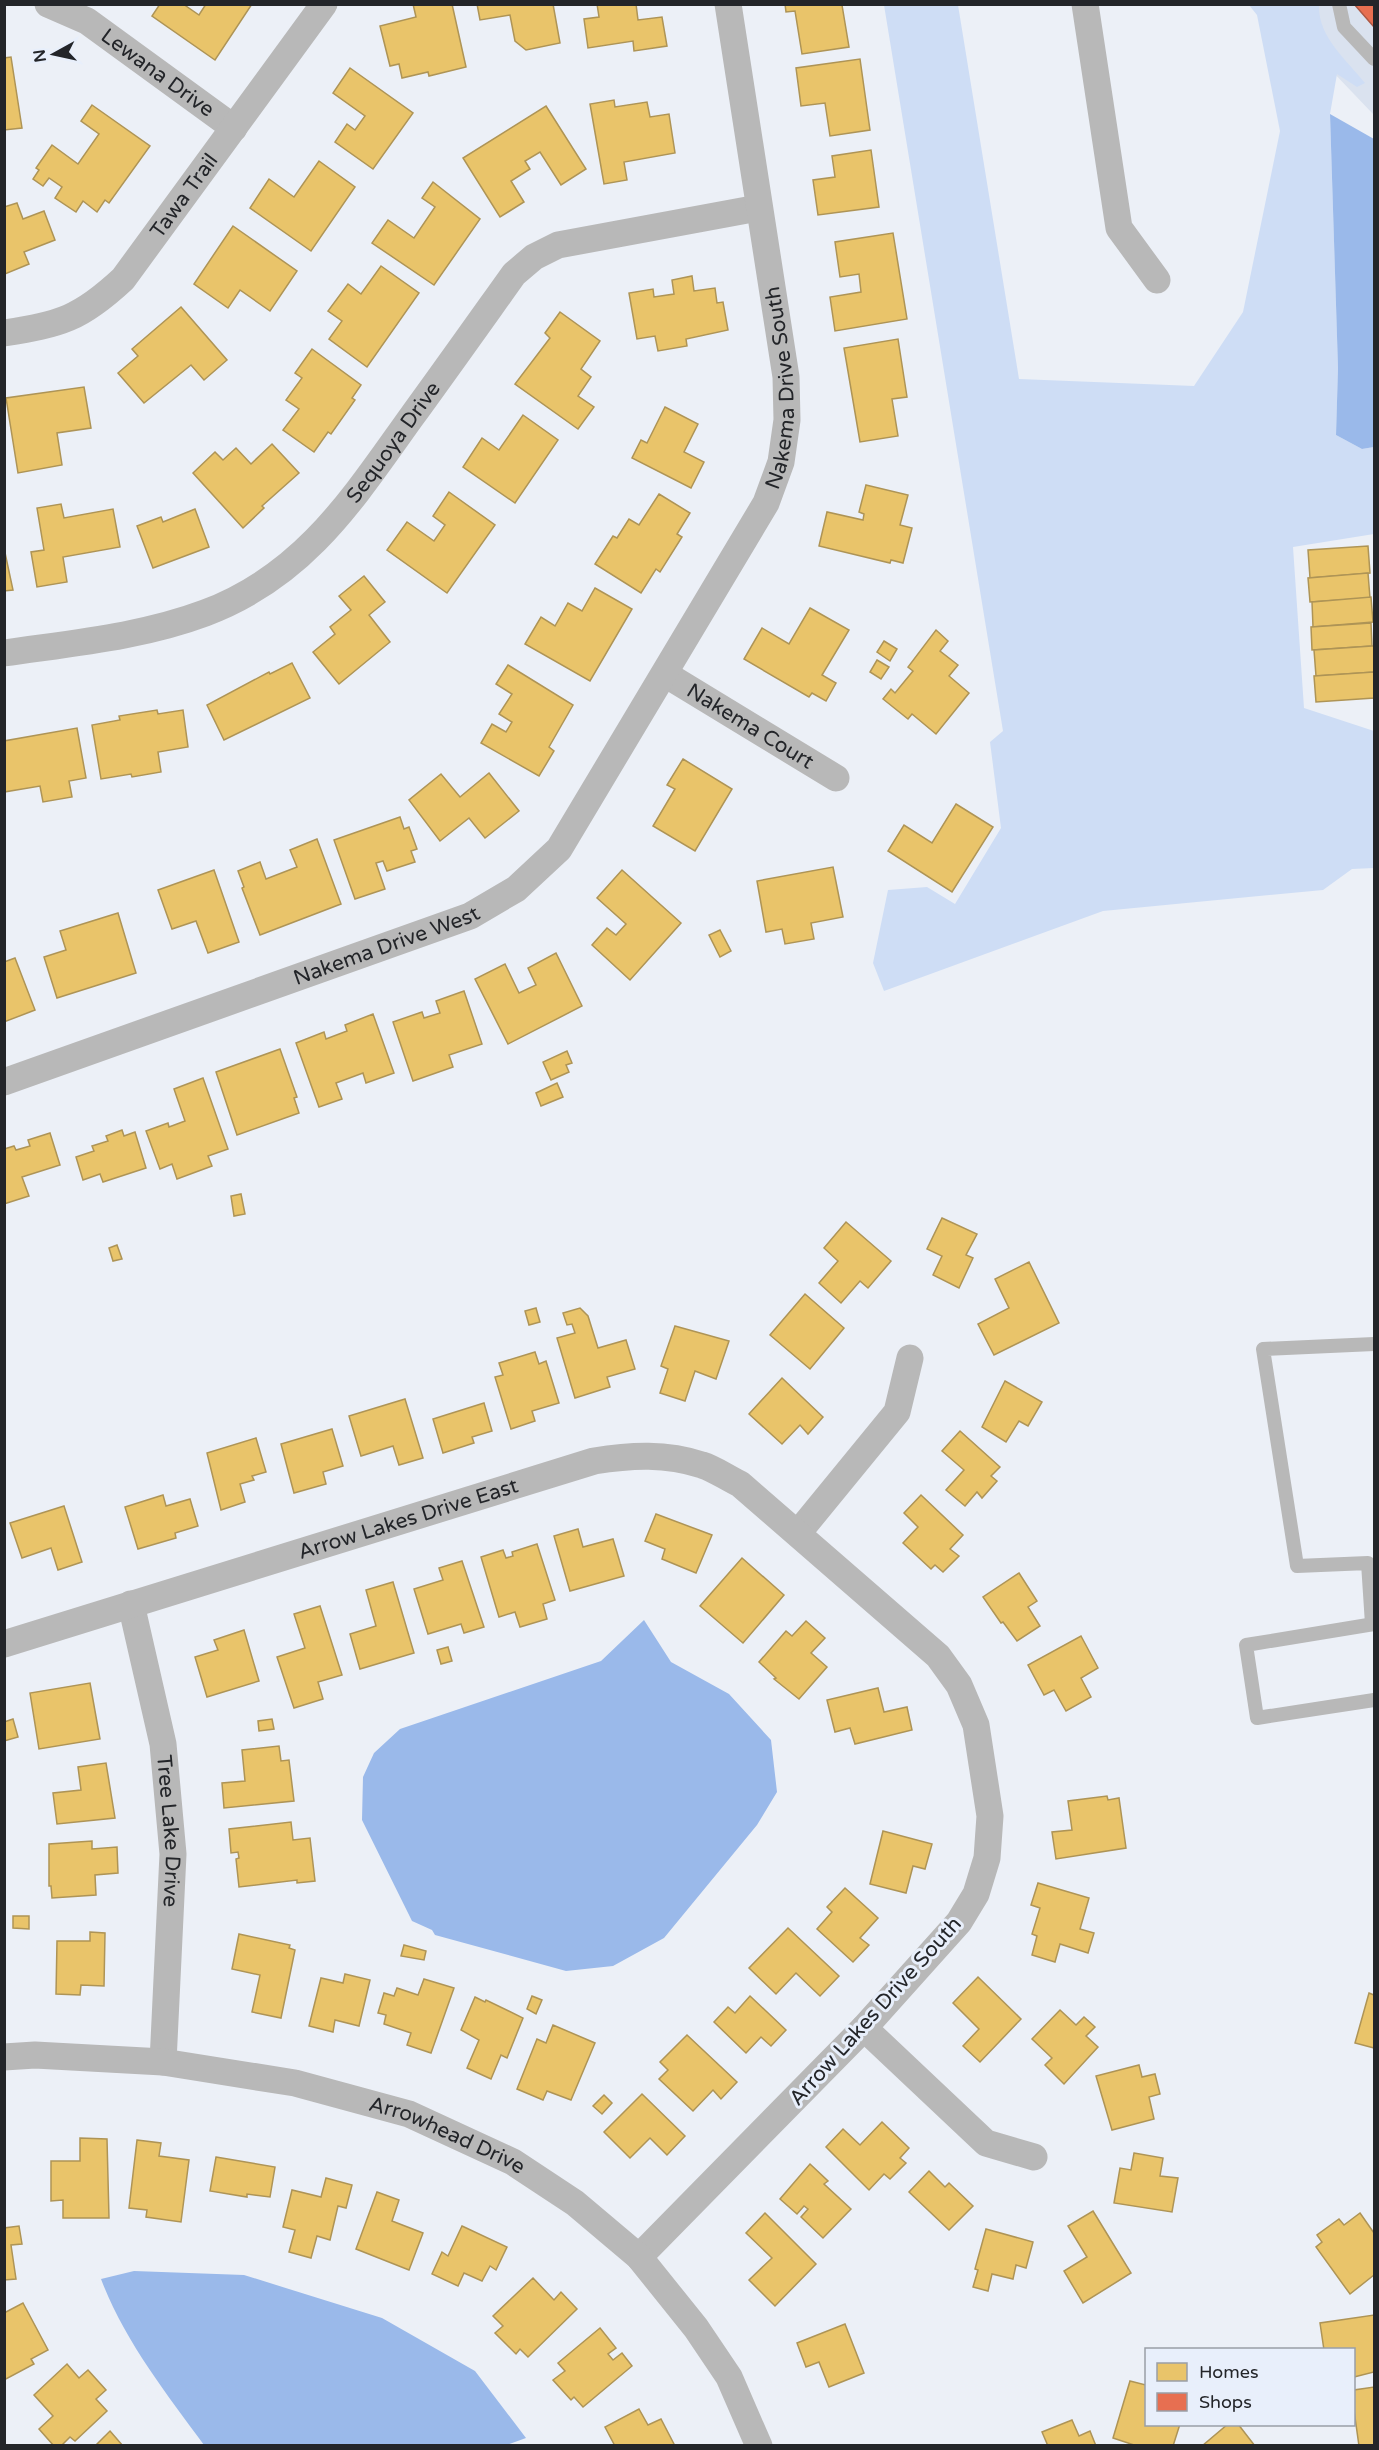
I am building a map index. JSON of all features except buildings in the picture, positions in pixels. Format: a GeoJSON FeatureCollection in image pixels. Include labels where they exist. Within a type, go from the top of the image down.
{"type":"FeatureCollection","features":[{"type":"Feature","properties":{"kind":"street","name":"Lewana Drive"},"geometry":{"type":"LineString","coordinates":[[48,4],[87,21],[234,128]]}},
{"type":"Feature","properties":{"kind":"street","name":"Tawa Trail"},"geometry":{"type":"LineString","coordinates":[[4,333],[50,326],[74,317],[98,302],[123,279],[324,4]]}},
{"type":"Feature","properties":{"kind":"street","name":"Nakema Drive South"},"geometry":{"type":"LineString","coordinates":[[665,674],[766,503],[781,462],[787,420],[786,377],[728,4]]}},
{"type":"Feature","properties":{"kind":"street"},"geometry":{"type":"LineString","coordinates":[[1085,4],[1119,228],[1157,280]]}},
{"type":"Feature","properties":{"kind":"street","name":"Sequoya Drive"},"geometry":{"type":"LineString","coordinates":[[4,653],[148,631],[207,613],[258,587],[309,549],[345,510],[514,274],[534,257],[558,245],[758,208]]}},
{"type":"Feature","properties":{"kind":"street","name":"Nakema Court"},"geometry":{"type":"LineString","coordinates":[[665,674],[836,778]]}},
{"type":"Feature","properties":{"kind":"street","name":"Nakema Drive West"},"geometry":{"type":"LineString","coordinates":[[4,1082],[470,916],[516,889],[559,849],[665,674]]}},
{"type":"Feature","properties":{"kind":"street"},"geometry":{"type":"LineString","coordinates":[[798,1533],[897,1412],[910,1358]]}},
{"type":"Feature","properties":{"kind":"street","name":"Arrow Lakes Drive East"},"geometry":{"type":"LineString","coordinates":[[4,1644],[594,1461],[626,1456],[666,1456],[703,1465],[740,1484],[798,1533]]}},
{"type":"Feature","properties":{"kind":"street","name":"Arrow Lakes Drive South"},"geometry":{"type":"LineString","coordinates":[[639,2258],[864,2028],[959,1923],[976,1894],[987,1858],[990,1816],[976,1725],[958,1685],[938,1656],[798,1533]]}},
{"type":"Feature","properties":{"kind":"street","name":"Tree Lake Drive"},"geometry":{"type":"LineString","coordinates":[[131,1605],[163,1744],[172,1854],[163,2062]]}},
{"type":"Feature","properties":{"kind":"street"},"geometry":{"type":"LineString","coordinates":[[864,2028],[986,2143],[1034,2157]]}},
{"type":"Feature","properties":{"kind":"street","name":"Arrowhead Drive"},"geometry":{"type":"LineString","coordinates":[[4,2057],[35,2055],[163,2062],[296,2083],[409,2114],[513,2162],[575,2203],[639,2258],[696,2328],[729,2377],[759,2445]]}},
{"type":"Feature","properties":{"kind":"lane"},"geometry":{"type":"LineString","coordinates":[[1339,4],[1344,27],[1374,59]]}},
{"type":"Feature","properties":{"kind":"lane"},"geometry":{"type":"LineString","coordinates":[[1374,1344],[1263,1348],[1297,1566],[1368,1563],[1373,1624],[1246,1645],[1257,1718],[1374,1700]]}},
{"type":"Feature","properties":{"kind":"shaded area"},"geometry":{"type":"Polygon","coordinates":[[[884,5],[958,5],[1019,379],[1194,386],[1243,312],[1280,131],[1257,15],[1249,5],[1319,5],[1320,17],[1328,37],[1365,83],[1357,87],[1337,74],[1330,114],[1338,368],[1336,435],[1362,449],[1374,447],[1374,534],[1293,547],[1304,708],[1374,731],[1374,868],[1352,869],[1323,890],[1103,911],[884,991],[873,963],[888,890],[927,887],[955,904],[1001,828],[990,742],[1003,731],[884,5]]]}},
{"type":"Feature","properties":{"kind":"shaded area"},"geometry":{"type":"Polygon","coordinates":[[[1311,5],[1374,5],[1374,115],[1310,48],[1311,5]]]}},
{"type":"Feature","properties":{"kind":"water"},"geometry":{"type":"Polygon","coordinates":[[[1330,114],[1374,139],[1374,447],[1362,449],[1336,435],[1338,368],[1330,114]]]}},
{"type":"Feature","properties":{"kind":"water"},"geometry":{"type":"Polygon","coordinates":[[[644,1620],[671,1662],[729,1694],[771,1740],[777,1792],[757,1825],[664,1938],[613,1966],[566,1971],[435,1935],[432,1930],[412,1921],[362,1820],[363,1777],[374,1753],[400,1729],[601,1661],[644,1620]]]}},
{"type":"Feature","properties":{"kind":"water"},"geometry":{"type":"Polygon","coordinates":[[[134,2271],[244,2275],[382,2318],[475,2371],[526,2438],[504,2446],[204,2445],[134,2345],[110,2302],[101,2279],[134,2271]]]}}]}
